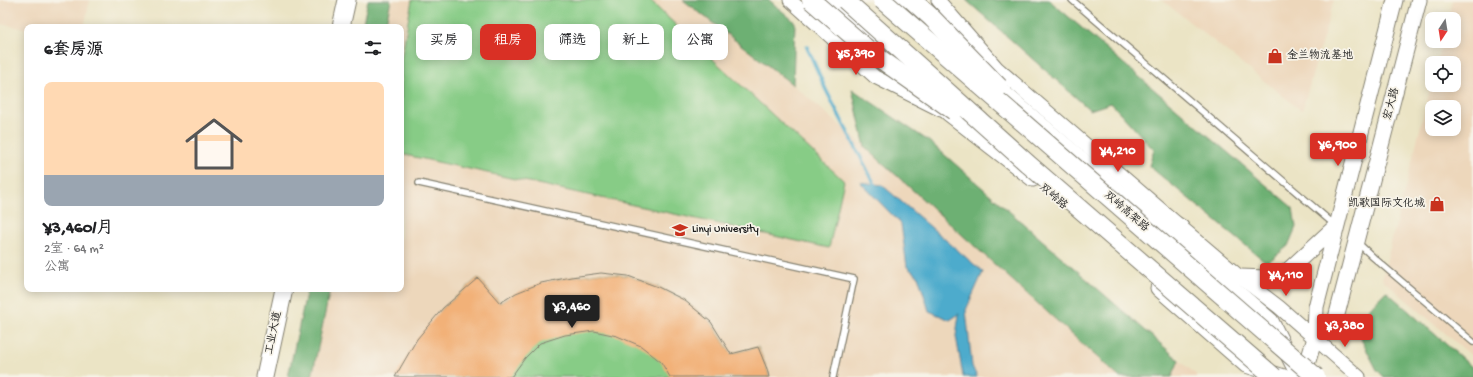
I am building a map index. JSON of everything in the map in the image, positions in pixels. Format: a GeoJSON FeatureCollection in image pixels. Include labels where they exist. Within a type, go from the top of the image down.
{"type":"FeatureCollection","features":[{"type":"Feature","properties":{"kind":"highway"},"geometry":{"type":"LineString","coordinates":[[811,0],[872,53],[1028,164]]}},
{"type":"Feature","properties":{"kind":"highway"},"geometry":{"type":"LineString","coordinates":[[844,0],[1028,164],[1274,377]]}},
{"type":"Feature","properties":{"kind":"highway","name":"双岭高架路"},"geometry":{"type":"LineString","coordinates":[[882,0],[1316,377]]}},
{"type":"Feature","properties":{"kind":"highway"},"geometry":{"type":"LineString","coordinates":[[909,4],[930,17],[1080,172]]}},
{"type":"Feature","properties":{"kind":"main road"},"geometry":{"type":"LineString","coordinates":[[332,24],[337,0]]}},
{"type":"Feature","properties":{"kind":"main road"},"geometry":{"type":"LineString","coordinates":[[342,24],[347,0]]}},
{"type":"Feature","properties":{"kind":"main road","name":"双岭路"},"geometry":{"type":"LineString","coordinates":[[832,0],[858,22],[948,113],[1026,173],[1246,365],[1284,377]]}},
{"type":"Feature","properties":{"kind":"main road"},"geometry":{"type":"LineString","coordinates":[[896,0],[909,4],[1124,196],[1271,321],[1299,377]]}},
{"type":"Feature","properties":{"kind":"main road","name":"宏大路"},"geometry":{"type":"LineString","coordinates":[[1304,377],[1315,338],[1316,307],[1395,0]]}},
{"type":"Feature","properties":{"kind":"main road","name":"宏大路"},"geometry":{"type":"LineString","coordinates":[[1315,338],[1335,322],[1419,0]]}},
{"type":"Feature","properties":{"kind":"main road"},"geometry":{"type":"LineString","coordinates":[[1124,196],[1181,227]]}},
{"type":"Feature","properties":{"kind":"main road"},"geometry":{"type":"LineString","coordinates":[[1240,277],[1266,278],[1284,275],[1336,226]]}},
{"type":"Feature","properties":{"kind":"main road","name":"工业大道"},"geometry":{"type":"LineString","coordinates":[[254,377],[273,292]]}},
{"type":"Feature","properties":{"kind":"main road","name":"工业大道"},"geometry":{"type":"LineString","coordinates":[[265,377],[283,292]]}},
{"type":"Feature","properties":{"kind":"street"},"geometry":{"type":"LineString","coordinates":[[790,0],[875,77],[948,113]]}},
{"type":"Feature","properties":{"kind":"street"},"geometry":{"type":"LineString","coordinates":[[938,0],[997,68],[1181,227],[1240,277],[1279,307],[1359,377]]}},
{"type":"Feature","properties":{"kind":"lane"},"geometry":{"type":"LineString","coordinates":[[1072,0],[1336,226]]}},
{"type":"Feature","properties":{"kind":"lane"},"geometry":{"type":"LineString","coordinates":[[419,183],[854,279],[833,377]]}},
{"type":"Feature","properties":{"kind":"lane"},"geometry":{"type":"LineString","coordinates":[[1356,241],[1473,342]]}},
{"type":"Feature","properties":{"kind":"shaded area"},"geometry":{"type":"Polygon","coordinates":[[[0,0],[90,0],[85,24],[24,24],[24,28],[0,24],[0,0]]]}},
{"type":"Feature","properties":{"kind":"shaded area","name":"Linyi University"},"geometry":{"type":"Polygon","coordinates":[[[385,0],[683,0],[714,24],[672,24],[672,60],[728,60],[728,35],[793,85],[894,171],[1119,377],[311,377],[327,292],[404,292],[404,24],[380,24],[385,0]]]}},
{"type":"Feature","properties":{"kind":"shaded area","name":"金兰物流基地"},"geometry":{"type":"Polygon","coordinates":[[[1162,0],[1334,0],[1302,111],[1162,0]]]}},
{"type":"Feature","properties":{"kind":"shaded area","name":"凯歌国际文化城"},"geometry":{"type":"Polygon","coordinates":[[[1453,0],[1473,0],[1473,357],[1382,279],[1425,110],[1425,136],[1461,136],[1461,100],[1427,100],[1429,92],[1461,92],[1461,56],[1439,56],[1441,48],[1461,48],[1461,12],[1450,12],[1453,0]]]}},
{"type":"Feature","properties":{"kind":"shaded area"},"geometry":{"type":"Polygon","coordinates":[[[1179,360],[1199,377],[1172,377],[1179,360]]]}},
{"type":"Feature","properties":{"kind":"green space"},"geometry":{"type":"Polygon","coordinates":[[[368,0],[391,0],[386,24],[363,24],[368,0]]]}},
{"type":"Feature","properties":{"kind":"green space"},"geometry":{"type":"Polygon","coordinates":[[[412,0],[649,0],[675,24],[672,24],[672,60],[714,60],[844,181],[829,248],[404,155],[404,43],[412,0]]]}},
{"type":"Feature","properties":{"kind":"green space"},"geometry":{"type":"Polygon","coordinates":[[[683,0],[769,0],[795,22],[793,85],[728,35],[728,24],[714,24],[683,0]]]}},
{"type":"Feature","properties":{"kind":"green space"},"geometry":{"type":"Polygon","coordinates":[[[966,0],[1049,0],[1293,208],[1296,227],[1288,246],[1267,263],[1149,166],[1154,150],[1111,103],[1090,110],[966,0]]]}},
{"type":"Feature","properties":{"kind":"green space"},"geometry":{"type":"Polygon","coordinates":[[[852,89],[930,142],[1179,360],[1172,377],[1119,377],[865,147],[852,89]]]}},
{"type":"Feature","properties":{"kind":"green space"},"geometry":{"type":"Polygon","coordinates":[[[601,273],[628,276],[658,287],[684,300],[711,322],[731,354],[758,347],[769,377],[396,377],[443,308],[478,278],[500,303],[525,290],[549,282],[601,273]]]}},
{"type":"Feature","properties":{"kind":"green space"},"geometry":{"type":"Polygon","coordinates":[[[1386,291],[1473,368],[1473,377],[1384,377],[1377,370],[1361,339],[1367,311],[1386,291]]]}},
{"type":"Feature","properties":{"kind":"green space"},"geometry":{"type":"Polygon","coordinates":[[[306,292],[329,292],[312,377],[288,377],[306,292]]]}},
{"type":"Feature","properties":{"kind":"water"},"geometry":{"type":"Polygon","coordinates":[[[860,182],[882,185],[983,272],[966,310],[972,366],[977,377],[963,377],[956,336],[959,314],[950,320],[929,311],[918,276],[907,267],[901,224],[860,182]]]}},
{"type":"Feature","properties":{"kind":"building"},"geometry":{"type":"Polygon","coordinates":[[[601,273],[628,276],[658,287],[684,300],[711,322],[731,354],[758,347],[769,377],[670,377],[661,362],[641,346],[617,336],[594,331],[565,335],[540,343],[525,358],[511,377],[395,377],[417,339],[443,308],[478,278],[500,303],[516,293],[541,283],[601,273]]]}},
{"type":"Feature","properties":{"kind":"waterway"},"geometry":{"type":"LineString","coordinates":[[807,47],[826,90],[875,185]]}},
{"type":"Feature","properties":{"kind":"place","name":"金兰物流基地"},"geometry":{"type":"Point","coordinates":[1275,56]}},
{"type":"Feature","properties":{"kind":"place","name":"凯歌国际文化城"},"geometry":{"type":"Point","coordinates":[1437,204]}},
{"type":"Feature","properties":{"kind":"place","name":"Linyi University"},"geometry":{"type":"Point","coordinates":[680,230]}}]}
